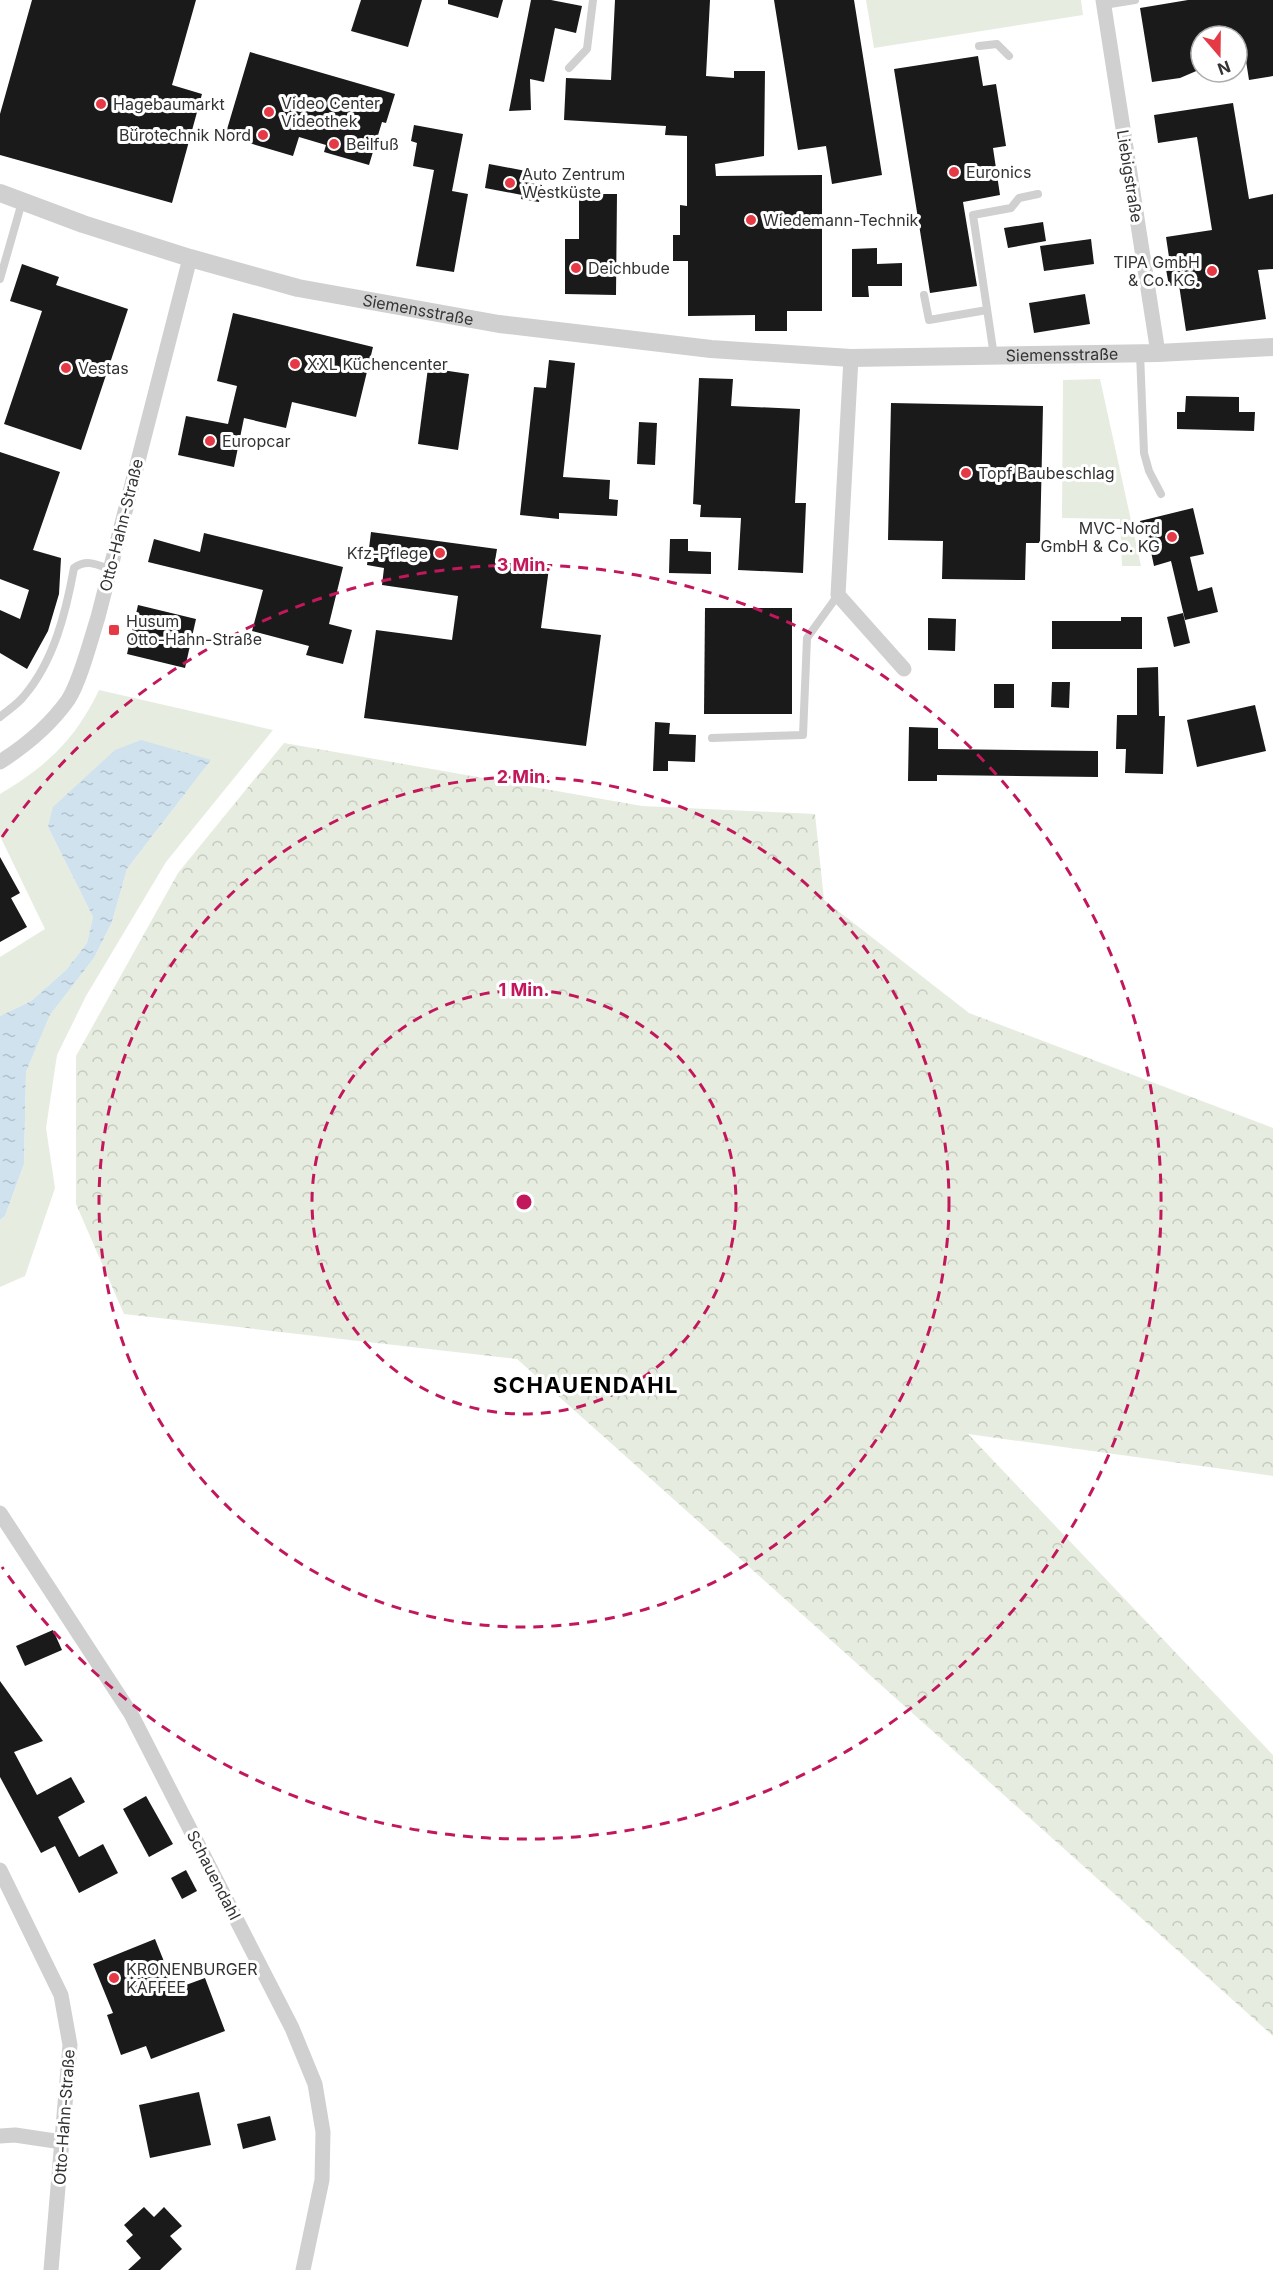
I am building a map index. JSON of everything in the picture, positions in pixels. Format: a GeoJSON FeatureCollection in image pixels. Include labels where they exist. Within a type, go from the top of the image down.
{"type":"FeatureCollection","features":[{"type":"Feature","properties":{"kind":"street","name":"Liebigstraße"},"geometry":{"type":"LineString","coordinates":[[1103,2],[1149,353]]}},
{"type":"Feature","properties":{"kind":"street","name":"Siemensstraße"},"geometry":{"type":"LineString","coordinates":[[0,193],[83,224],[190,258],[298,288],[500,324],[711,349],[851,358],[1149,353],[1273,347]]}},
{"type":"Feature","properties":{"kind":"street","name":"Otto-Hahn-Straße"},"geometry":{"type":"LineString","coordinates":[[0,762],[26,745],[69,699],[98,617],[190,258]]}},
{"type":"Feature","properties":{"kind":"street"},"geometry":{"type":"LineString","coordinates":[[851,358],[838,595],[904,669]]}},
{"type":"Feature","properties":{"kind":"street","name":"Schauendahl"},"geometry":{"type":"LineString","coordinates":[[0,1513],[131,1714],[291,2028],[315,2084],[323,2133],[322,2181],[303,2270]]}},
{"type":"Feature","properties":{"kind":"street","name":"Otto-Hahn-Straße"},"geometry":{"type":"LineString","coordinates":[[0,1870],[61,1995],[69,2045],[51,2270]]}},
{"type":"Feature","properties":{"kind":"street"},"geometry":{"type":"LineString","coordinates":[[0,2136],[15,2135],[62,2142]]}},
{"type":"Feature","properties":{"kind":"lane"},"geometry":{"type":"LineString","coordinates":[[569,68],[587,49],[593,0]]}},
{"type":"Feature","properties":{"kind":"lane"},"geometry":{"type":"LineString","coordinates":[[1103,2],[1135,0]]}},
{"type":"Feature","properties":{"kind":"lane"},"geometry":{"type":"LineString","coordinates":[[979,46],[997,44],[1009,56]]}},
{"type":"Feature","properties":{"kind":"lane"},"geometry":{"type":"LineString","coordinates":[[994,356],[973,215],[1011,208],[1019,198],[1038,194]]}},
{"type":"Feature","properties":{"kind":"lane"},"geometry":{"type":"LineString","coordinates":[[0,279],[22,202]]}},
{"type":"Feature","properties":{"kind":"lane"},"geometry":{"type":"LineString","coordinates":[[924,295],[929,320],[987,310]]}},
{"type":"Feature","properties":{"kind":"lane"},"geometry":{"type":"LineString","coordinates":[[1149,353],[1144,453],[1149,471],[1161,494]]}},
{"type":"Feature","properties":{"kind":"lane"},"geometry":{"type":"LineString","coordinates":[[0,717],[24,696],[45,665],[62,622],[74,568],[81,562],[92,562],[109,569]]}},
{"type":"Feature","properties":{"kind":"lane"},"geometry":{"type":"LineString","coordinates":[[712,738],[803,735],[807,638],[838,595]]}},
{"type":"Feature","properties":{"kind":"green space"},"geometry":{"type":"Polygon","coordinates":[[[866,0],[1081,0],[1083,15],[874,48],[866,0]]]}},
{"type":"Feature","properties":{"kind":"green space"},"geometry":{"type":"Polygon","coordinates":[[[1100,379],[1141,566],[1122,566],[1120,519],[1062,518],[1063,380],[1100,379]]]}},
{"type":"Feature","properties":{"kind":"green space"},"geometry":{"type":"Polygon","coordinates":[[[99,690],[273,730],[166,862],[86,996],[57,1055],[46,1128],[55,1188],[25,1276],[0,1287],[0,1220],[5,1216],[24,1164],[26,1072],[50,1015],[94,958],[112,922],[127,869],[211,760],[48,827],[93,917],[87,943],[66,970],[31,1001],[0,1016],[0,957],[45,929],[0,836],[0,794],[32,773],[58,750],[80,723],[99,690]]]}},
{"type":"Feature","properties":{"kind":"green space"},"geometry":{"type":"Polygon","coordinates":[[[284,743],[642,806],[815,814],[824,900],[969,1013],[1273,1128],[1273,1476],[968,1434],[1273,1755],[1273,2036],[517,1359],[124,1314],[76,1204],[76,1056],[178,873],[284,743]]]}},
{"type":"Feature","properties":{"kind":"water"},"geometry":{"type":"Polygon","coordinates":[[[141,740],[211,760],[127,869],[112,922],[94,958],[50,1015],[26,1072],[24,1164],[5,1216],[0,1220],[0,1016],[31,1001],[66,970],[87,943],[93,917],[48,827],[53,807],[115,750],[141,740]]]}},
{"type":"Feature","properties":{"kind":"building","name":"Hagebaumarkt"},"geometry":{"type":"Polygon","coordinates":[[[32,0],[196,0],[172,85],[202,94],[172,203],[0,155],[0,114],[32,0]]]}},
{"type":"Feature","properties":{"kind":"building"},"geometry":{"type":"Polygon","coordinates":[[[361,0],[422,0],[408,47],[351,31],[361,0]]]}},
{"type":"Feature","properties":{"kind":"building"},"geometry":{"type":"Polygon","coordinates":[[[448,0],[503,0],[498,18],[448,4],[448,0]]]}},
{"type":"Feature","properties":{"kind":"building"},"geometry":{"type":"Polygon","coordinates":[[[531,0],[551,0],[582,6],[576,33],[555,28],[544,82],[530,79],[531,110],[509,111],[531,0]]]}},
{"type":"Feature","properties":{"kind":"building"},"geometry":{"type":"Polygon","coordinates":[[[615,0],[710,0],[706,76],[734,78],[734,71],[765,71],[764,156],[715,164],[716,176],[822,175],[822,311],[787,311],[787,331],[755,331],[755,315],[688,316],[688,261],[673,261],[673,235],[680,235],[680,205],[687,206],[687,136],[665,135],[666,126],[564,120],[566,78],[611,80],[615,0]]]}},
{"type":"Feature","properties":{"kind":"building"},"geometry":{"type":"Polygon","coordinates":[[[774,0],[854,0],[882,175],[832,184],[826,146],[798,150],[774,0]]]}},
{"type":"Feature","properties":{"kind":"building"},"geometry":{"type":"Polygon","coordinates":[[[1188,0],[1273,0],[1273,76],[1249,80],[1249,24],[1189,24],[1189,74],[1180,78],[1152,82],[1140,8],[1188,0]]]}},
{"type":"Feature","properties":{"kind":"building","name":"Video Center Videothek"},"geometry":{"type":"Polygon","coordinates":[[[250,52],[395,94],[386,123],[382,122],[369,165],[324,152],[326,145],[299,137],[293,156],[225,136],[250,52]]]}},
{"type":"Feature","properties":{"kind":"building","name":"Euronics"},"geometry":{"type":"Polygon","coordinates":[[[978,56],[983,86],[996,84],[1006,146],[993,148],[1000,195],[963,202],[977,286],[930,293],[894,69],[978,56]]]}},
{"type":"Feature","properties":{"kind":"building"},"geometry":{"type":"Polygon","coordinates":[[[1233,103],[1249,199],[1273,194],[1273,269],[1258,270],[1266,319],[1186,331],[1179,285],[1169,286],[1164,258],[1169,257],[1166,237],[1212,230],[1197,137],[1158,143],[1154,115],[1233,103]]]}},
{"type":"Feature","properties":{"kind":"building"},"geometry":{"type":"Polygon","coordinates":[[[414,125],[463,134],[452,191],[468,194],[454,272],[416,266],[434,170],[413,166],[417,143],[411,141],[414,125]]]}},
{"type":"Feature","properties":{"kind":"building","name":"Auto Zentrum Westküste"},"geometry":{"type":"Polygon","coordinates":[[[489,164],[526,171],[524,182],[542,185],[539,202],[521,199],[522,195],[485,188],[489,164]]]}},
{"type":"Feature","properties":{"kind":"building"},"geometry":{"type":"Polygon","coordinates":[[[579,194],[617,194],[616,295],[565,294],[565,239],[579,239],[579,194]]]}},
{"type":"Feature","properties":{"kind":"building"},"geometry":{"type":"Polygon","coordinates":[[[1043,222],[1046,241],[1008,248],[1004,228],[1043,222]]]}},
{"type":"Feature","properties":{"kind":"building"},"geometry":{"type":"Polygon","coordinates":[[[1091,239],[1094,264],[1044,271],[1040,246],[1091,239]]]}},
{"type":"Feature","properties":{"kind":"building"},"geometry":{"type":"Polygon","coordinates":[[[877,248],[877,264],[902,263],[902,286],[868,286],[869,297],[852,297],[852,249],[877,248]]]}},
{"type":"Feature","properties":{"kind":"building","name":"Vestas"},"geometry":{"type":"Polygon","coordinates":[[[22,264],[59,277],[56,285],[128,309],[81,450],[4,424],[42,311],[10,301],[22,264]]]}},
{"type":"Feature","properties":{"kind":"building"},"geometry":{"type":"Polygon","coordinates":[[[1085,294],[1090,324],[1034,333],[1029,303],[1085,294]]]}},
{"type":"Feature","properties":{"kind":"building","name":"XXL Küchencenter"},"geometry":{"type":"Polygon","coordinates":[[[233,313],[373,347],[356,417],[292,402],[286,428],[244,418],[234,467],[178,455],[186,416],[228,424],[237,386],[217,381],[233,313]]]}},
{"type":"Feature","properties":{"kind":"building"},"geometry":{"type":"Polygon","coordinates":[[[549,360],[575,363],[563,477],[610,480],[609,499],[618,500],[617,516],[559,513],[559,519],[520,515],[534,387],[546,388],[549,360]]]}},
{"type":"Feature","properties":{"kind":"building"},"geometry":{"type":"Polygon","coordinates":[[[428,368],[469,374],[458,450],[418,444],[428,368]]]}},
{"type":"Feature","properties":{"kind":"building"},"geometry":{"type":"Polygon","coordinates":[[[699,378],[733,379],[731,406],[800,409],[795,503],[806,503],[803,573],[738,570],[741,518],[700,517],[701,505],[693,504],[699,378]]]}},
{"type":"Feature","properties":{"kind":"building"},"geometry":{"type":"Polygon","coordinates":[[[1186,396],[1239,397],[1239,412],[1255,412],[1254,431],[1177,429],[1177,412],[1185,412],[1186,396]]]}},
{"type":"Feature","properties":{"kind":"building","name":"Topf Baubeschlag"},"geometry":{"type":"Polygon","coordinates":[[[891,403],[1043,406],[1040,543],[1026,543],[1025,580],[942,579],[943,541],[888,540],[891,403]]]}},
{"type":"Feature","properties":{"kind":"building"},"geometry":{"type":"Polygon","coordinates":[[[639,422],[657,423],[655,465],[637,464],[639,422]]]}},
{"type":"Feature","properties":{"kind":"building"},"geometry":{"type":"Polygon","coordinates":[[[0,452],[60,472],[33,550],[61,558],[59,594],[48,631],[27,669],[0,653],[0,610],[20,619],[29,590],[0,579],[0,452]]]}},
{"type":"Feature","properties":{"kind":"building","name":"MVC-Nord GmbH & Co. KG"},"geometry":{"type":"Polygon","coordinates":[[[1193,508],[1204,554],[1190,557],[1198,591],[1212,587],[1218,612],[1185,620],[1171,561],[1154,566],[1147,533],[1143,534],[1140,521],[1193,508]]]}},
{"type":"Feature","properties":{"kind":"building"},"geometry":{"type":"Polygon","coordinates":[[[371,532],[497,549],[495,561],[549,568],[541,628],[601,635],[586,746],[364,718],[376,630],[452,640],[458,596],[382,585],[384,568],[367,565],[371,532]]]}},
{"type":"Feature","properties":{"kind":"building"},"geometry":{"type":"Polygon","coordinates":[[[204,533],[343,567],[329,624],[352,630],[343,664],[306,655],[309,646],[252,631],[263,590],[148,562],[154,539],[200,552],[204,533]]]}},
{"type":"Feature","properties":{"kind":"building"},"geometry":{"type":"Polygon","coordinates":[[[670,539],[688,539],[688,551],[711,552],[711,574],[669,573],[670,539]]]}},
{"type":"Feature","properties":{"kind":"building"},"geometry":{"type":"Polygon","coordinates":[[[138,605],[196,619],[185,668],[127,654],[138,605]]]}},
{"type":"Feature","properties":{"kind":"building"},"geometry":{"type":"Polygon","coordinates":[[[705,608],[792,608],[792,714],[704,714],[705,608]]]}},
{"type":"Feature","properties":{"kind":"building"},"geometry":{"type":"Polygon","coordinates":[[[1183,613],[1190,643],[1174,647],[1167,617],[1183,613]]]}},
{"type":"Feature","properties":{"kind":"building"},"geometry":{"type":"Polygon","coordinates":[[[1121,617],[1142,617],[1142,649],[1052,649],[1052,621],[1121,621],[1121,617]]]}},
{"type":"Feature","properties":{"kind":"building"},"geometry":{"type":"Polygon","coordinates":[[[928,618],[956,619],[955,651],[928,650],[928,618]]]}},
{"type":"Feature","properties":{"kind":"building"},"geometry":{"type":"Polygon","coordinates":[[[1158,667],[1159,716],[1165,716],[1163,774],[1125,773],[1126,749],[1116,749],[1117,715],[1137,715],[1137,668],[1158,667]]]}},
{"type":"Feature","properties":{"kind":"building"},"geometry":{"type":"Polygon","coordinates":[[[1052,682],[1070,682],[1069,708],[1051,707],[1052,682]]]}},
{"type":"Feature","properties":{"kind":"building"},"geometry":{"type":"Polygon","coordinates":[[[994,684],[1014,684],[1014,708],[994,708],[994,684]]]}},
{"type":"Feature","properties":{"kind":"building"},"geometry":{"type":"Polygon","coordinates":[[[1255,705],[1266,751],[1197,767],[1187,720],[1255,705]]]}},
{"type":"Feature","properties":{"kind":"building"},"geometry":{"type":"Polygon","coordinates":[[[655,722],[670,723],[669,734],[696,735],[695,762],[668,761],[668,771],[653,771],[655,722]]]}},
{"type":"Feature","properties":{"kind":"building"},"geometry":{"type":"Polygon","coordinates":[[[909,727],[938,728],[938,749],[1098,751],[1098,777],[937,775],[937,781],[908,781],[909,727]]]}},
{"type":"Feature","properties":{"kind":"building"},"geometry":{"type":"Polygon","coordinates":[[[0,857],[20,893],[11,898],[27,927],[0,942],[0,857]]]}},
{"type":"Feature","properties":{"kind":"building"},"geometry":{"type":"Polygon","coordinates":[[[53,1630],[62,1650],[25,1666],[16,1646],[53,1630]]]}},
{"type":"Feature","properties":{"kind":"building"},"geometry":{"type":"Polygon","coordinates":[[[0,1681],[43,1741],[14,1752],[37,1795],[71,1777],[85,1802],[58,1817],[79,1857],[103,1844],[118,1873],[79,1893],[55,1846],[41,1853],[0,1777],[0,1681]]]}},
{"type":"Feature","properties":{"kind":"building"},"geometry":{"type":"Polygon","coordinates":[[[146,1796],[173,1844],[149,1857],[123,1809],[146,1796]]]}},
{"type":"Feature","properties":{"kind":"building"},"geometry":{"type":"Polygon","coordinates":[[[186,1870],[197,1891],[182,1899],[171,1878],[186,1870]]]}},
{"type":"Feature","properties":{"kind":"building"},"geometry":{"type":"Polygon","coordinates":[[[155,1939],[175,1989],[205,1978],[225,2031],[151,2059],[146,2046],[121,2055],[107,2015],[113,2013],[93,1964],[155,1939]]]}},
{"type":"Feature","properties":{"kind":"building"},"geometry":{"type":"Polygon","coordinates":[[[199,2092],[211,2145],[150,2158],[139,2105],[199,2092]]]}},
{"type":"Feature","properties":{"kind":"building"},"geometry":{"type":"Polygon","coordinates":[[[270,2116],[276,2140],[243,2149],[237,2124],[270,2116]]]}},
{"type":"Feature","properties":{"kind":"building"},"geometry":{"type":"Polygon","coordinates":[[[144,2207],[154,2217],[164,2207],[182,2226],[170,2236],[182,2249],[160,2270],[128,2270],[141,2258],[126,2241],[133,2235],[124,2225],[144,2207]]]}},
{"type":"Feature","properties":{"kind":"place","name":"Hagebaumarkt"},"geometry":{"type":"Point","coordinates":[101,104]}},
{"type":"Feature","properties":{"kind":"place","name":"Video Center Videothek"},"geometry":{"type":"Point","coordinates":[269,112]}},
{"type":"Feature","properties":{"kind":"place","name":"Bürotechnik Nord"},"geometry":{"type":"Point","coordinates":[263,135]}},
{"type":"Feature","properties":{"kind":"place","name":"Beilfuß"},"geometry":{"type":"Point","coordinates":[334,144]}},
{"type":"Feature","properties":{"kind":"place","name":"Euronics"},"geometry":{"type":"Point","coordinates":[954,172]}},
{"type":"Feature","properties":{"kind":"place","name":"Auto Zentrum Westküste"},"geometry":{"type":"Point","coordinates":[510,183]}},
{"type":"Feature","properties":{"kind":"place","name":"Wiedemann-Technik"},"geometry":{"type":"Point","coordinates":[751,220]}},
{"type":"Feature","properties":{"kind":"place","name":"Deichbude"},"geometry":{"type":"Point","coordinates":[576,268]}},
{"type":"Feature","properties":{"kind":"place","name":"TIPA GmbH & Co. KG."},"geometry":{"type":"Point","coordinates":[1212,271]}},
{"type":"Feature","properties":{"kind":"place","name":"XXL Küchencenter"},"geometry":{"type":"Point","coordinates":[295,364]}},
{"type":"Feature","properties":{"kind":"place","name":"Vestas"},"geometry":{"type":"Point","coordinates":[66,368]}},
{"type":"Feature","properties":{"kind":"place","name":"Europcar"},"geometry":{"type":"Point","coordinates":[210,441]}},
{"type":"Feature","properties":{"kind":"place","name":"Topf Baubeschlag"},"geometry":{"type":"Point","coordinates":[966,473]}},
{"type":"Feature","properties":{"kind":"place","name":"MVC-Nord GmbH & Co. KG"},"geometry":{"type":"Point","coordinates":[1172,537]}},
{"type":"Feature","properties":{"kind":"place","name":"Kfz-Pflege"},"geometry":{"type":"Point","coordinates":[440,553]}},
{"type":"Feature","properties":{"kind":"place","name":"Husum Otto-Hahn-Straße"},"geometry":{"type":"Point","coordinates":[114,630]}},
{"type":"Feature","properties":{"kind":"place","name":"KRONENBURGER KAFFEE"},"geometry":{"type":"Point","coordinates":[114,1978]}},
{"type":"Feature","properties":{"kind":"district","name":"SCHAUENDAHL"},"geometry":{"type":"Point","coordinates":[586,1385]}}]}
